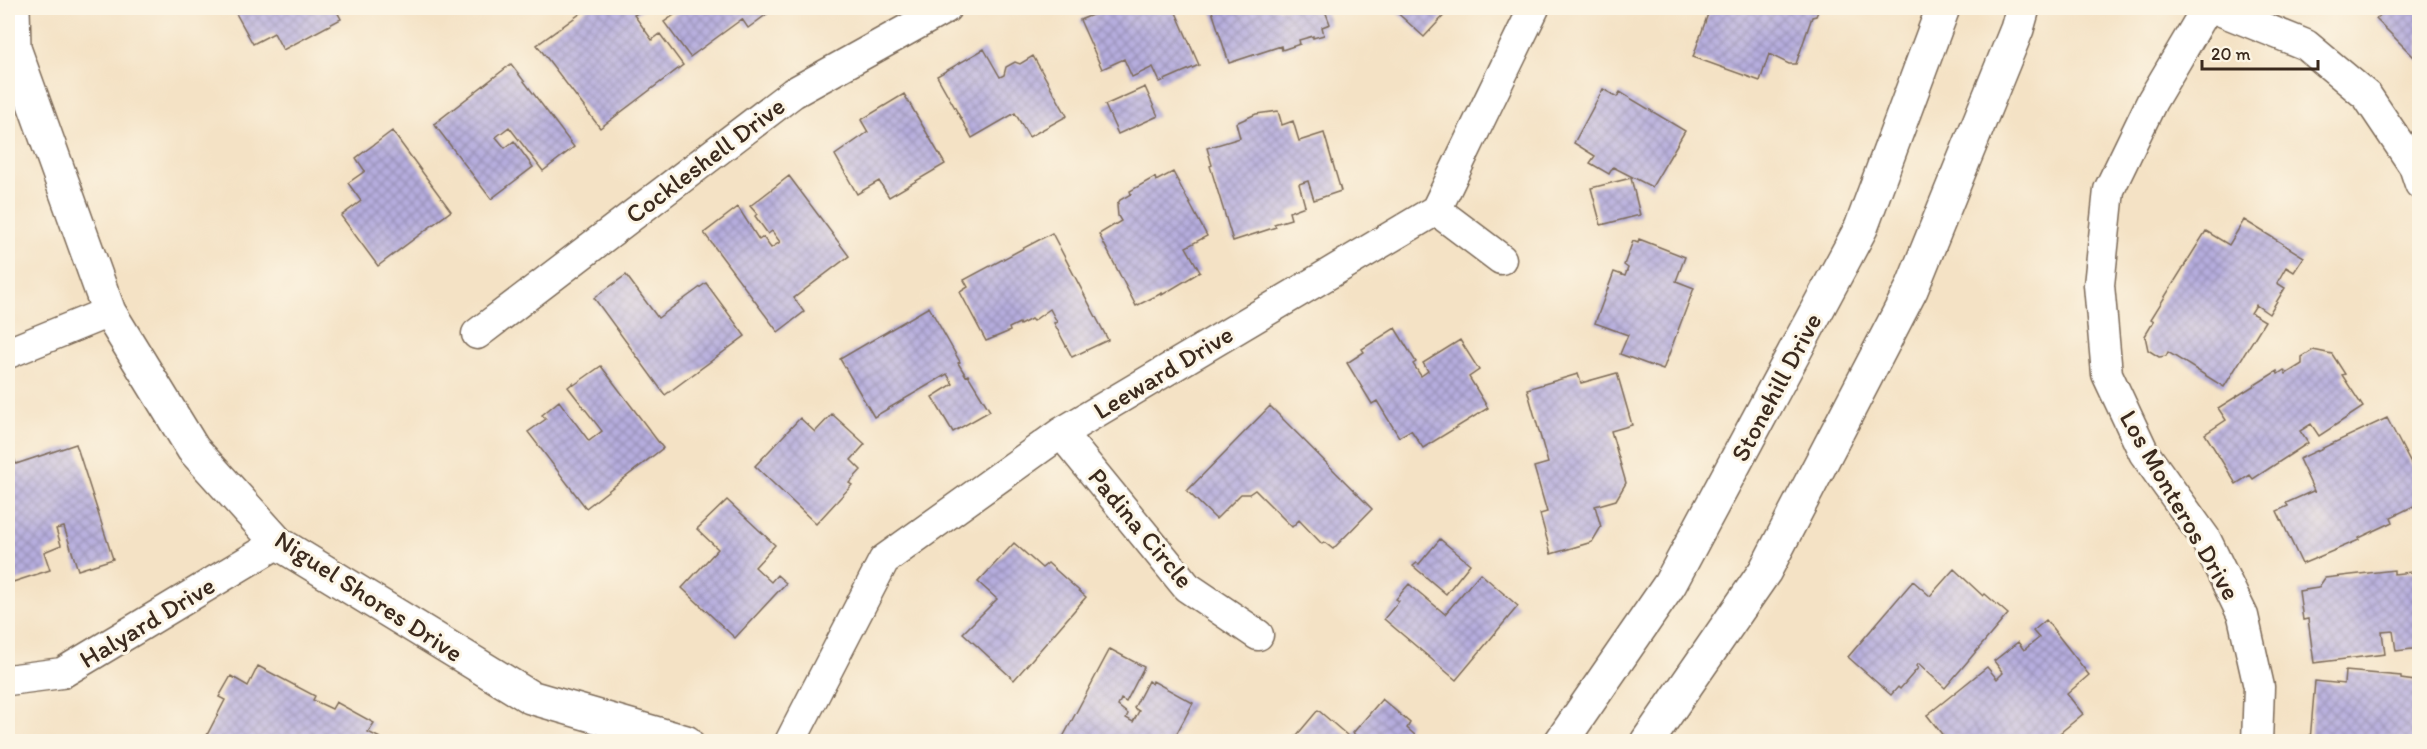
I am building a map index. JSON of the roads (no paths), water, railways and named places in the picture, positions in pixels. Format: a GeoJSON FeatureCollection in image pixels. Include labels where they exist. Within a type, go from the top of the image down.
{"type":"FeatureCollection","features":[{"type":"Feature","properties":{"kind":"main road","name":"Niguel Shores Drive"},"geometry":{"type":"LineString","coordinates":[[13,8],[11,49],[109,312],[193,449],[278,543],[531,698],[686,741]]}},
{"type":"Feature","properties":{"kind":"main road","name":"Stonehill Drive"},"geometry":{"type":"LineString","coordinates":[[1561,741],[1670,584],[1861,228],[1943,8]]}},
{"type":"Feature","properties":{"kind":"main road"},"geometry":{"type":"LineString","coordinates":[[1647,741],[1765,571],[1911,290],[2017,29],[2023,8]]}},
{"type":"Feature","properties":{"kind":"street","name":"Cockleshell Drive"},"geometry":{"type":"LineString","coordinates":[[477,334],[793,93],[946,8]]}},
{"type":"Feature","properties":{"kind":"street"},"geometry":{"type":"LineString","coordinates":[[1501,260],[1436,210],[1534,8]]}},
{"type":"Feature","properties":{"kind":"street","name":"Los Monteros Drive"},"geometry":{"type":"LineString","coordinates":[[2208,8],[2152,101],[2109,190],[2098,285],[2107,374],[2144,453],[2205,538],[2243,616],[2259,687],[2257,741]]}},
{"type":"Feature","properties":{"kind":"street"},"geometry":{"type":"LineString","coordinates":[[2214,8],[2306,45],[2367,96],[2414,166],[2420,184]]}},
{"type":"Feature","properties":{"kind":"street","name":"Leeward Drive"},"geometry":{"type":"LineString","coordinates":[[790,741],[884,560],[1061,433],[1436,210]]}},
{"type":"Feature","properties":{"kind":"street"},"geometry":{"type":"LineString","coordinates":[[8,353],[109,312]]}},
{"type":"Feature","properties":{"kind":"street","name":"Padina Circle"},"geometry":{"type":"LineString","coordinates":[[1061,433],[1187,587],[1258,635]]}},
{"type":"Feature","properties":{"kind":"street","name":"Halyard Drive"},"geometry":{"type":"LineString","coordinates":[[8,680],[62,673],[278,543]]}}]}
